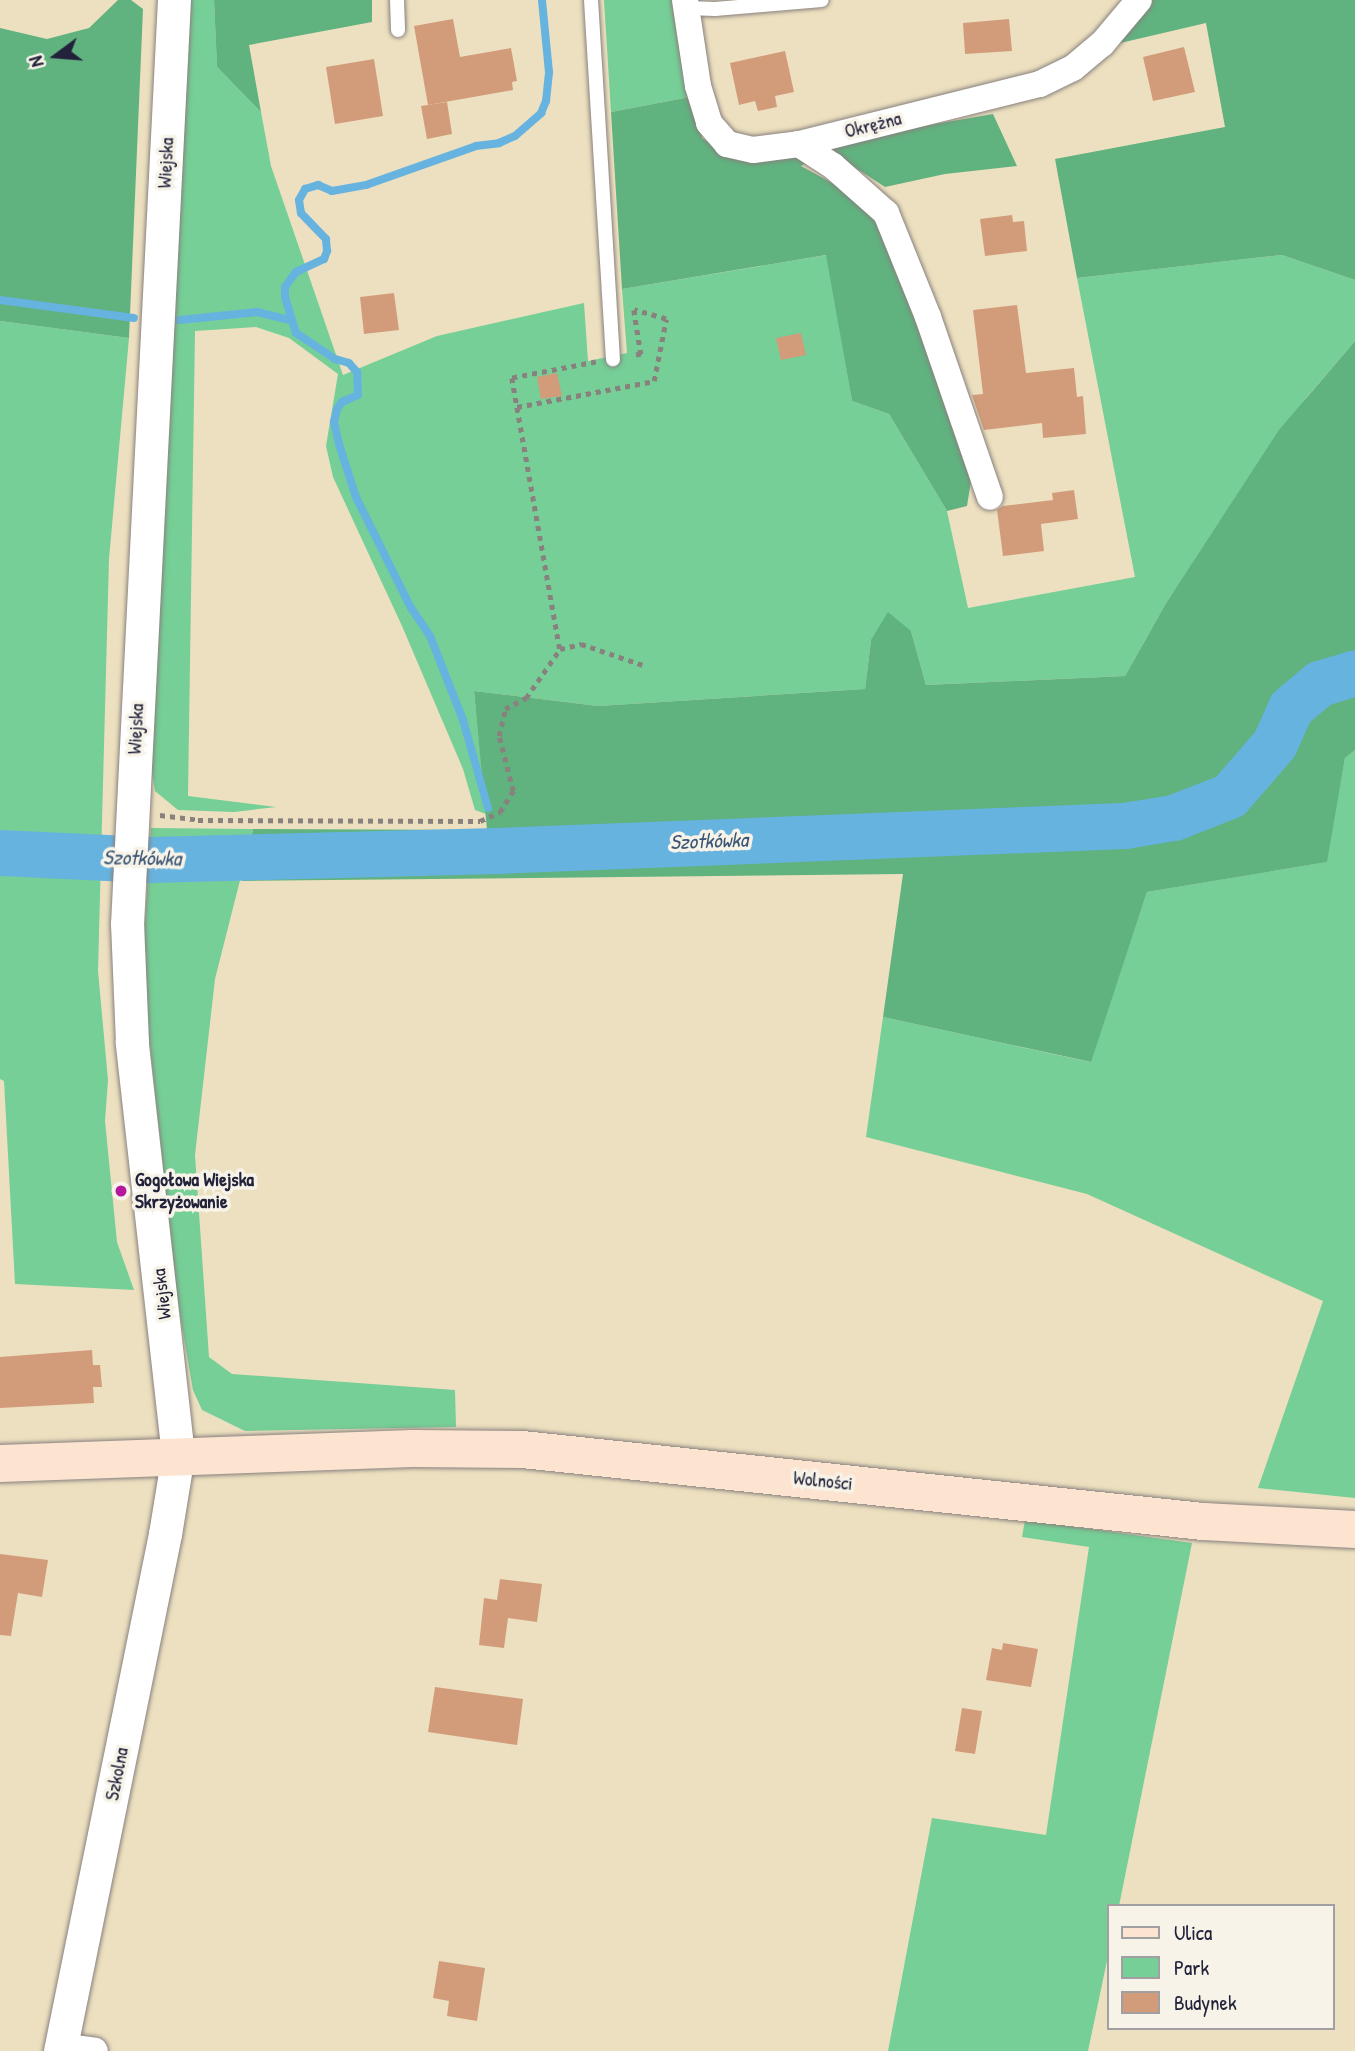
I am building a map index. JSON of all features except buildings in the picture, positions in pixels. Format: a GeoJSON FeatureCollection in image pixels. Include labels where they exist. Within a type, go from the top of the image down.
{"type":"FeatureCollection","features":[{"type":"Feature","properties":{"kind":"main road","name":"Wolności"},"geometry":{"type":"LineString","coordinates":[[0,1463],[178,1455],[522,1449],[1203,1521],[1355,1529]]}},
{"type":"Feature","properties":{"kind":"street","name":"Wiejska"},"geometry":{"type":"LineString","coordinates":[[171,1501],[178,1455],[132,1042],[127,888],[174,0]]}},
{"type":"Feature","properties":{"kind":"street","name":"Okrężna"},"geometry":{"type":"LineString","coordinates":[[686,4],[698,86],[709,123],[727,144],[753,150],[799,144],[1040,84],[1073,68],[1102,44],[1139,0]]}},
{"type":"Feature","properties":{"kind":"street"},"geometry":{"type":"LineString","coordinates":[[799,144],[833,166],[875,200],[886,213],[928,317],[990,497]]}},
{"type":"Feature","properties":{"kind":"street","name":"Szkolna"},"geometry":{"type":"LineString","coordinates":[[95,2051],[61,2049],[171,1501]]}},
{"type":"Feature","properties":{"kind":"lane"},"geometry":{"type":"LineString","coordinates":[[397,0],[398,30]]}},
{"type":"Feature","properties":{"kind":"lane"},"geometry":{"type":"LineString","coordinates":[[591,0],[613,359]]}},
{"type":"Feature","properties":{"kind":"lane"},"geometry":{"type":"LineString","coordinates":[[686,4],[715,9],[822,0]]}},
{"type":"Feature","properties":{"kind":"path"},"geometry":{"type":"LineString","coordinates":[[517,407],[654,381],[666,319],[634,310],[641,354],[512,377],[517,407],[560,649]]}},
{"type":"Feature","properties":{"kind":"path"},"geometry":{"type":"LineString","coordinates":[[131,819],[480,821],[500,812],[513,791],[499,736],[505,709],[526,698],[560,649],[581,644],[643,665]]}},
{"type":"Feature","properties":{"kind":"green space"},"geometry":{"type":"Polygon","coordinates":[[[118,0],[131,0],[143,9],[129,338],[0,321],[0,28],[47,39],[89,28],[118,0]]]}},
{"type":"Feature","properties":{"kind":"green space"},"geometry":{"type":"Polygon","coordinates":[[[188,0],[214,0],[217,67],[261,112],[271,166],[343,375],[437,336],[584,303],[588,361],[627,353],[622,289],[827,255],[852,401],[889,414],[947,511],[968,608],[1135,577],[1077,278],[1282,255],[1355,280],[1355,341],[1306,398],[1165,605],[1125,676],[926,685],[911,631],[871,640],[865,689],[598,706],[474,691],[486,814],[475,810],[463,769],[402,626],[333,477],[326,446],[338,374],[289,338],[256,327],[195,331],[188,796],[276,807],[234,812],[178,810],[155,791],[149,754],[188,0]]]}},
{"type":"Feature","properties":{"kind":"green space"},"geometry":{"type":"Polygon","coordinates":[[[214,0],[372,0],[372,22],[249,45],[261,112],[217,67],[214,0]]]}},
{"type":"Feature","properties":{"kind":"green space"},"geometry":{"type":"Polygon","coordinates":[[[604,0],[678,0],[695,96],[611,112],[604,0]]]}},
{"type":"Feature","properties":{"kind":"green space"},"geometry":{"type":"Polygon","coordinates":[[[1150,0],[1355,0],[1355,280],[1282,255],[1077,278],[1055,159],[1225,127],[1206,23],[1116,44],[1150,0]]]}},
{"type":"Feature","properties":{"kind":"green space"},"geometry":{"type":"Polygon","coordinates":[[[695,96],[702,138],[733,159],[993,114],[1017,166],[945,174],[885,187],[828,150],[801,166],[856,196],[883,233],[972,475],[967,506],[947,511],[889,414],[852,401],[826,255],[622,289],[611,112],[695,96]]]}},
{"type":"Feature","properties":{"kind":"green space"},"geometry":{"type":"Polygon","coordinates":[[[0,321],[129,338],[109,559],[98,971],[108,1080],[105,1121],[117,1242],[134,1290],[15,1284],[4,1081],[0,1079],[0,321]]]}},
{"type":"Feature","properties":{"kind":"green space"},"geometry":{"type":"Polygon","coordinates":[[[1355,341],[1355,750],[1345,758],[1327,862],[1147,892],[1091,1062],[883,1017],[903,874],[242,881],[253,829],[487,830],[474,691],[598,706],[865,689],[871,640],[888,612],[911,631],[926,685],[1125,676],[1165,605],[1279,430],[1355,341]]]}},
{"type":"Feature","properties":{"kind":"green space"},"geometry":{"type":"Polygon","coordinates":[[[1355,750],[1355,1498],[1258,1488],[1323,1301],[1087,1194],[866,1137],[883,1017],[1090,1062],[1147,892],[1326,862],[1345,758],[1355,750]]]}},
{"type":"Feature","properties":{"kind":"green space"},"geometry":{"type":"Polygon","coordinates":[[[151,828],[253,829],[215,979],[195,1155],[209,1357],[232,1374],[455,1390],[456,1427],[245,1431],[202,1410],[193,1390],[177,1298],[142,972],[151,828]]]}},
{"type":"Feature","properties":{"kind":"green space"},"geometry":{"type":"Polygon","coordinates":[[[1025,1520],[1192,1543],[1119,1904],[1106,1904],[1106,1966],[1088,2051],[888,2051],[932,1818],[1046,1835],[1089,1547],[1022,1537],[1025,1520]]]}},
{"type":"Feature","properties":{"kind":"waterway"},"geometry":{"type":"LineString","coordinates":[[488,808],[463,720],[430,636],[411,608],[356,497],[339,444],[334,422],[337,409],[342,402],[358,395],[357,372],[349,363],[335,359],[296,333],[285,298],[285,287],[296,272],[324,259],[327,251],[326,239],[301,213],[299,200],[305,189],[318,185],[332,191],[366,185],[476,146],[499,143],[515,136],[541,113],[546,101],[549,72],[542,0]]}},
{"type":"Feature","properties":{"kind":"waterway"},"geometry":{"type":"LineString","coordinates":[[0,300],[134,318]]}},
{"type":"Feature","properties":{"kind":"waterway"},"geometry":{"type":"LineString","coordinates":[[180,320],[257,312],[292,321]]}},
{"type":"Feature","properties":{"kind":"waterway","name":"Szotkówka"},"geometry":{"type":"LineString","coordinates":[[0,853],[150,860],[498,851],[1125,826],[1174,818],[1230,796],[1275,744],[1291,708],[1320,684],[1355,673]]}},
{"type":"Feature","properties":{"kind":"waterway","name":"Szotkówka"},"geometry":{"type":"LineString","coordinates":[[497,844],[498,851]]}},
{"type":"Feature","properties":{"kind":"place","name":"Gogołowa Wiejska Skrzyżowanie"},"geometry":{"type":"Point","coordinates":[121,1191]}}]}
